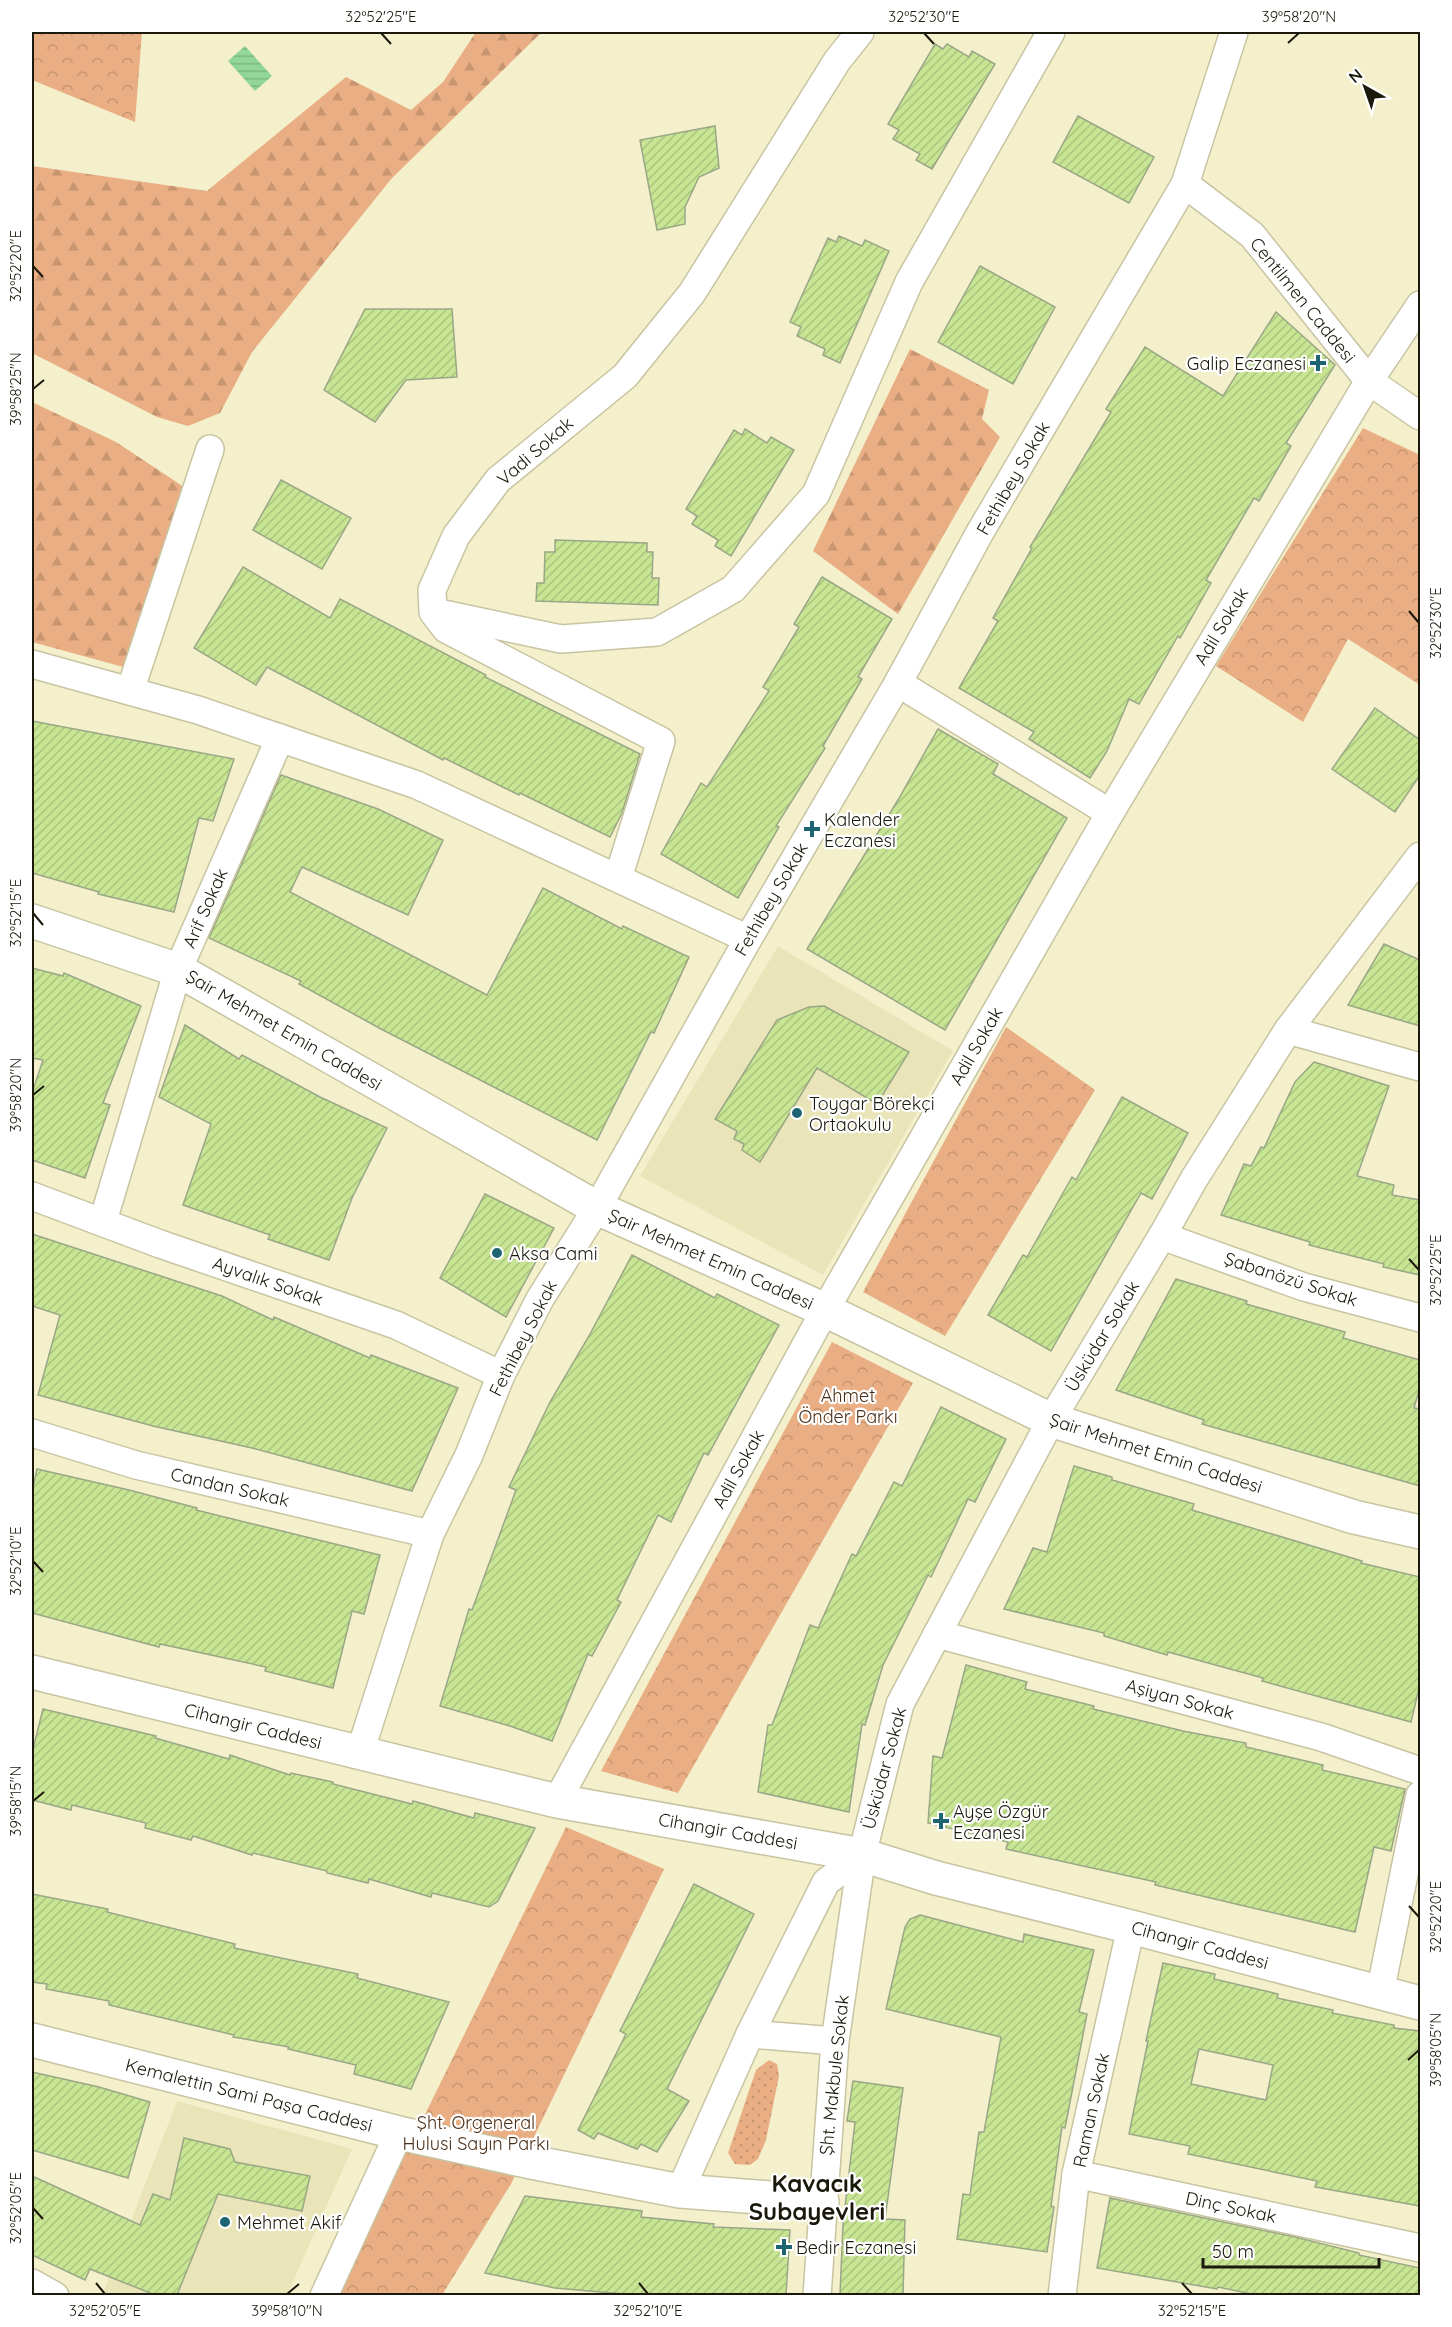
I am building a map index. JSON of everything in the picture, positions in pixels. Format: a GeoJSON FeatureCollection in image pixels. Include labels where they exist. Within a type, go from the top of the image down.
{"type":"FeatureCollection","features":[{"type":"Feature","properties":{"kind":"street","name":"Vadi Sokak"},"geometry":{"type":"LineString","coordinates":[[433,612],[432,590],[456,536],[498,480],[625,376],[692,292],[825,80],[860,32]]}},
{"type":"Feature","properties":{"kind":"street"},"geometry":{"type":"LineString","coordinates":[[433,612],[561,639],[657,632],[733,589],[816,494],[909,282],[1051,32]]}},
{"type":"Feature","properties":{"kind":"street","name":"Fethibey Sokak"},"geometry":{"type":"LineString","coordinates":[[360,1752],[430,1534],[469,1455],[501,1375],[540,1299],[597,1208],[748,939],[898,683],[979,534],[1185,184],[1234,32]]}},
{"type":"Feature","properties":{"kind":"street","name":"Centilmen Caddesi"},"geometry":{"type":"LineString","coordinates":[[1185,184],[1252,235],[1369,381],[1420,416]]}},
{"type":"Feature","properties":{"kind":"street","name":"Adil Sokak"},"geometry":{"type":"LineString","coordinates":[[557,1801],[825,1310],[1110,813],[1369,381],[1420,305]]}},
{"type":"Feature","properties":{"kind":"street"},"geometry":{"type":"LineString","coordinates":[[130,691],[210,449]]}},
{"type":"Feature","properties":{"kind":"street"},"geometry":{"type":"LineString","coordinates":[[433,612],[446,629],[661,741],[618,878]]}},
{"type":"Feature","properties":{"kind":"street"},"geometry":{"type":"LineString","coordinates":[[32,664],[198,710],[417,785],[748,939]]}},
{"type":"Feature","properties":{"kind":"street"},"geometry":{"type":"LineString","coordinates":[[898,683],[1110,813]]}},
{"type":"Feature","properties":{"kind":"street","name":"Arif Sokak"},"geometry":{"type":"LineString","coordinates":[[103,1221],[178,970],[280,738]]}},
{"type":"Feature","properties":{"kind":"street","name":"Üsküdar Sokak"},"geometry":{"type":"LineString","coordinates":[[862,1855],[900,1704],[1051,1420],[1194,1179],[1288,1030],[1420,856]]}},
{"type":"Feature","properties":{"kind":"street","name":"Şair Mehmet Emin Caddesi"},"geometry":{"type":"LineString","coordinates":[[32,921],[178,970],[597,1208],[825,1310],[1051,1420],[1354,1517],[1420,1532]]}},
{"type":"Feature","properties":{"kind":"street"},"geometry":{"type":"LineString","coordinates":[[1288,1030],[1420,1067]]}},
{"type":"Feature","properties":{"kind":"street","name":"Ayvalık Sokak"},"geometry":{"type":"LineString","coordinates":[[32,1196],[160,1244],[396,1325],[501,1375]]}},
{"type":"Feature","properties":{"kind":"street","name":"Şabanözü Sokak"},"geometry":{"type":"LineString","coordinates":[[1162,1236],[1304,1287],[1420,1318]]}},
{"type":"Feature","properties":{"kind":"street","name":"Candan Sokak"},"geometry":{"type":"LineString","coordinates":[[32,1433],[136,1465],[430,1534]]}},
{"type":"Feature","properties":{"kind":"street","name":"Aşiyan Sokak"},"geometry":{"type":"LineString","coordinates":[[937,1634],[1321,1737],[1420,1771]]}},
{"type":"Feature","properties":{"kind":"street","name":"Cihangir Caddesi"},"geometry":{"type":"LineString","coordinates":[[32,1672],[557,1801],[862,1855],[936,1878],[1420,2003]]}},
{"type":"Feature","properties":{"kind":"street"},"geometry":{"type":"LineString","coordinates":[[1380,1993],[1420,1795]]}},
{"type":"Feature","properties":{"kind":"street"},"geometry":{"type":"LineString","coordinates":[[680,2191],[750,2034],[826,1882],[862,1855]]}},
{"type":"Feature","properties":{"kind":"street","name":"Şht. Makbule Sokak"},"geometry":{"type":"LineString","coordinates":[[817,2295],[835,2042],[862,1855]]}},
{"type":"Feature","properties":{"kind":"street","name":"Raman Sokak"},"geometry":{"type":"LineString","coordinates":[[1062,2295],[1076,2174],[1131,1927]]}},
{"type":"Feature","properties":{"kind":"street"},"geometry":{"type":"LineString","coordinates":[[750,2034],[835,2042]]}},
{"type":"Feature","properties":{"kind":"street","name":"Kemalettin Sami Paşa Caddesi"},"geometry":{"type":"LineString","coordinates":[[32,2040],[399,2133],[680,2191],[822,2202]]}},
{"type":"Feature","properties":{"kind":"street"},"geometry":{"type":"LineString","coordinates":[[324,2295],[399,2133]]}},
{"type":"Feature","properties":{"kind":"street","name":"Dinç Sokak"},"geometry":{"type":"LineString","coordinates":[[1076,2174],[1420,2248]]}},
{"type":"Feature","properties":{"kind":"street"},"geometry":{"type":"LineString","coordinates":[[32,2283],[56,2295]]}},
{"type":"Feature","properties":{"kind":"shaded area"},"geometry":{"type":"Polygon","coordinates":[[[245,46],[272,76],[255,91],[228,61],[245,46]]]}},
{"type":"Feature","properties":{"kind":"shaded area","name":"Toygar Börekçi Ortaokulu"},"geometry":{"type":"Polygon","coordinates":[[[778,946],[953,1051],[823,1275],[640,1176],[778,946]]]}},
{"type":"Feature","properties":{"kind":"shaded area","name":"Mehmet Akif"},"geometry":{"type":"Polygon","coordinates":[[[177,2101],[352,2149],[287,2295],[102,2296],[177,2101]]]}},
{"type":"Feature","properties":{"kind":"green space"},"geometry":{"type":"Polygon","coordinates":[[[32,32],[142,32],[135,122],[32,80],[32,32]]]}},
{"type":"Feature","properties":{"kind":"green space"},"geometry":{"type":"Polygon","coordinates":[[[476,32],[542,32],[392,178],[252,352],[220,413],[188,426],[157,417],[32,353],[32,166],[207,191],[346,77],[411,110],[443,82],[476,32]]]}},
{"type":"Feature","properties":{"kind":"green space"},"geometry":{"type":"Polygon","coordinates":[[[910,349],[989,390],[982,419],[1000,437],[898,614],[813,551],[910,349]]]}},
{"type":"Feature","properties":{"kind":"green space"},"geometry":{"type":"Polygon","coordinates":[[[32,402],[116,442],[184,487],[127,668],[32,642],[32,402]]]}},
{"type":"Feature","properties":{"kind":"green space"},"geometry":{"type":"Polygon","coordinates":[[[1363,428],[1420,455],[1420,685],[1348,639],[1303,722],[1216,666],[1363,428]]]}},
{"type":"Feature","properties":{"kind":"green space"},"geometry":{"type":"Polygon","coordinates":[[[1006,1027],[1095,1090],[945,1336],[863,1292],[1006,1027]]]}},
{"type":"Feature","properties":{"kind":"green space","name":"Ahmet Önder Parkı"},"geometry":{"type":"Polygon","coordinates":[[[832,1342],[913,1383],[678,1793],[601,1771],[832,1342]]]}},
{"type":"Feature","properties":{"kind":"green space","name":"Şht. Orgeneral Hulusi Sayın Parkı"},"geometry":{"type":"Polygon","coordinates":[[[566,1827],[664,1869],[511,2184],[442,2295],[336,2296],[566,1827]]]}},
{"type":"Feature","properties":{"kind":"green space"},"geometry":{"type":"Polygon","coordinates":[[[769,2060],[777,2064],[779,2076],[766,2140],[758,2159],[750,2165],[735,2164],[728,2153],[756,2070],[769,2060]]]}},
{"type":"Feature","properties":{"kind":"building"},"geometry":{"type":"Polygon","coordinates":[[[935,44],[943,49],[947,44],[969,57],[972,51],[995,64],[932,169],[916,160],[920,154],[893,139],[899,130],[888,124],[935,44]]]}},
{"type":"Feature","properties":{"kind":"building"},"geometry":{"type":"Polygon","coordinates":[[[1078,116],[1154,157],[1129,203],[1053,162],[1078,116]]]}},
{"type":"Feature","properties":{"kind":"building"},"geometry":{"type":"Polygon","coordinates":[[[715,126],[719,168],[699,177],[685,207],[685,224],[657,230],[640,140],[715,126]]]}},
{"type":"Feature","properties":{"kind":"building"},"geometry":{"type":"Polygon","coordinates":[[[839,236],[862,246],[865,240],[889,251],[840,363],[823,355],[825,349],[797,336],[801,327],[790,322],[828,238],[836,242],[839,236]]]}},
{"type":"Feature","properties":{"kind":"building"},"geometry":{"type":"Polygon","coordinates":[[[980,266],[1055,307],[1013,384],[938,342],[980,266]]]}},
{"type":"Feature","properties":{"kind":"building"},"geometry":{"type":"Polygon","coordinates":[[[365,309],[452,309],[457,377],[406,380],[375,422],[324,390],[365,309]]]}},
{"type":"Feature","properties":{"kind":"building"},"geometry":{"type":"Polygon","coordinates":[[[1276,312],[1335,365],[1286,443],[1291,446],[1259,501],[1254,498],[1206,580],[1211,583],[1180,638],[1178,636],[1139,704],[1129,699],[1107,751],[1090,778],[1029,739],[1034,732],[959,688],[998,621],[993,618],[1032,548],[1030,547],[1111,412],[1106,409],[1145,347],[1223,396],[1276,312]]]}},
{"type":"Feature","properties":{"kind":"building"},"geometry":{"type":"Polygon","coordinates":[[[745,429],[767,443],[771,437],[794,450],[731,556],[715,546],[718,540],[692,524],[697,516],[686,509],[734,430],[742,435],[745,429]]]}},
{"type":"Feature","properties":{"kind":"building"},"geometry":{"type":"Polygon","coordinates":[[[281,480],[351,518],[322,569],[253,530],[281,480]]]}},
{"type":"Feature","properties":{"kind":"building"},"geometry":{"type":"Polygon","coordinates":[[[555,540],[647,543],[647,552],[653,552],[652,578],[659,578],[658,605],[536,601],[537,583],[544,583],[545,552],[555,552],[555,540]]]}},
{"type":"Feature","properties":{"kind":"building"},"geometry":{"type":"Polygon","coordinates":[[[243,567],[330,618],[340,599],[486,675],[485,677],[640,754],[622,813],[610,837],[520,793],[519,795],[444,758],[443,760],[267,667],[256,685],[194,648],[243,567]]]}},
{"type":"Feature","properties":{"kind":"building"},"geometry":{"type":"Polygon","coordinates":[[[822,577],[892,619],[858,677],[862,679],[823,746],[825,748],[776,826],[779,827],[738,898],[661,854],[701,783],[707,787],[769,691],[763,687],[799,627],[794,624],[822,577]]]}},
{"type":"Feature","properties":{"kind":"building"},"geometry":{"type":"Polygon","coordinates":[[[1375,708],[1420,740],[1420,775],[1395,812],[1332,769],[1375,708]]]}},
{"type":"Feature","properties":{"kind":"building"},"geometry":{"type":"Polygon","coordinates":[[[32,721],[234,759],[213,821],[199,818],[174,912],[98,894],[99,892],[32,873],[32,721]]]}},
{"type":"Feature","properties":{"kind":"building"},"geometry":{"type":"Polygon","coordinates":[[[938,729],[998,764],[993,774],[1067,818],[945,1030],[807,949],[898,800],[938,729]]]}},
{"type":"Feature","properties":{"kind":"building"},"geometry":{"type":"Polygon","coordinates":[[[281,775],[378,809],[443,840],[408,915],[302,867],[290,892],[487,995],[543,888],[622,929],[623,926],[689,957],[654,1033],[651,1032],[597,1140],[381,1029],[299,984],[301,981],[209,938],[281,775]]]}},
{"type":"Feature","properties":{"kind":"building"},"geometry":{"type":"Polygon","coordinates":[[[1384,944],[1420,960],[1420,1026],[1348,1005],[1384,944]]]}},
{"type":"Feature","properties":{"kind":"building"},"geometry":{"type":"Polygon","coordinates":[[[32,968],[63,976],[64,973],[141,1006],[103,1103],[110,1105],[85,1178],[32,1160],[32,1093],[43,1060],[32,1058],[32,968]]]}},
{"type":"Feature","properties":{"kind":"building"},"geometry":{"type":"Polygon","coordinates":[[[824,1006],[909,1052],[877,1104],[817,1068],[760,1162],[742,1150],[744,1144],[734,1139],[737,1131],[715,1119],[777,1020],[809,1007],[824,1006]]]}},
{"type":"Feature","properties":{"kind":"building"},"geometry":{"type":"Polygon","coordinates":[[[185,1025],[239,1059],[242,1055],[320,1097],[387,1128],[352,1198],[329,1260],[268,1239],[270,1235],[183,1205],[211,1124],[159,1097],[185,1025]]]}},
{"type":"Feature","properties":{"kind":"building"},"geometry":{"type":"Polygon","coordinates":[[[1314,1062],[1389,1086],[1357,1176],[1394,1185],[1392,1195],[1420,1200],[1420,1275],[1383,1267],[1384,1264],[1309,1245],[1310,1242],[1221,1215],[1244,1164],[1251,1166],[1261,1147],[1264,1148],[1295,1082],[1314,1062]]]}},
{"type":"Feature","properties":{"kind":"building"},"geometry":{"type":"Polygon","coordinates":[[[1122,1097],[1188,1133],[1152,1199],[1141,1193],[1051,1351],[988,1315],[1023,1255],[1027,1257],[1072,1177],[1076,1180],[1122,1097]]]}},
{"type":"Feature","properties":{"kind":"building","name":"Aksa Cami"},"geometry":{"type":"Polygon","coordinates":[[[485,1194],[554,1228],[506,1317],[440,1278],[485,1194]]]}},
{"type":"Feature","properties":{"kind":"building"},"geometry":{"type":"Polygon","coordinates":[[[32,1234],[222,1296],[273,1320],[274,1317],[370,1358],[371,1355],[458,1388],[412,1491],[252,1448],[153,1426],[38,1395],[60,1315],[32,1306],[32,1234]]]}},
{"type":"Feature","properties":{"kind":"building"},"geometry":{"type":"Polygon","coordinates":[[[632,1255],[715,1298],[717,1294],[779,1325],[708,1455],[704,1453],[671,1522],[658,1515],[617,1600],[621,1602],[592,1656],[588,1654],[552,1741],[440,1706],[469,1609],[472,1610],[516,1490],[509,1487],[550,1402],[589,1336],[632,1255]]]}},
{"type":"Feature","properties":{"kind":"building"},"geometry":{"type":"Polygon","coordinates":[[[1176,1279],[1247,1301],[1246,1304],[1345,1332],[1343,1338],[1420,1360],[1420,1387],[1414,1408],[1420,1409],[1420,1486],[1202,1424],[1204,1420],[1116,1390],[1176,1279]]]}},
{"type":"Feature","properties":{"kind":"building"},"geometry":{"type":"Polygon","coordinates":[[[941,1407],[1006,1439],[975,1502],[968,1499],[931,1577],[928,1575],[883,1665],[865,1725],[862,1724],[849,1812],[758,1792],[768,1725],[772,1725],[810,1625],[818,1628],[852,1554],[856,1556],[894,1482],[902,1486],[941,1407]]]}},
{"type":"Feature","properties":{"kind":"building"},"geometry":{"type":"Polygon","coordinates":[[[1074,1466],[1112,1477],[1112,1480],[1194,1504],[1192,1510],[1362,1561],[1361,1563],[1420,1577],[1420,1684],[1411,1722],[1262,1681],[1263,1678],[1168,1652],[1167,1655],[1104,1636],[1104,1633],[1004,1609],[1033,1548],[1047,1552],[1074,1466]]]}},
{"type":"Feature","properties":{"kind":"building"},"geometry":{"type":"Polygon","coordinates":[[[37,1469],[129,1490],[197,1508],[196,1510],[380,1555],[364,1614],[352,1611],[333,1688],[265,1671],[266,1667],[160,1644],[159,1647],[32,1613],[32,1492],[37,1469]]]}},
{"type":"Feature","properties":{"kind":"building"},"geometry":{"type":"Polygon","coordinates":[[[966,1665],[1027,1682],[1025,1689],[1094,1706],[1093,1709],[1183,1731],[1246,1743],[1246,1747],[1323,1765],[1322,1770],[1405,1789],[1391,1851],[1374,1847],[1355,1932],[1155,1885],[1156,1882],[1006,1849],[1008,1842],[928,1823],[933,1756],[942,1758],[966,1665]]]}},
{"type":"Feature","properties":{"kind":"building"},"geometry":{"type":"Polygon","coordinates":[[[43,1709],[156,1736],[155,1738],[229,1759],[230,1755],[290,1775],[291,1773],[333,1782],[333,1784],[412,1804],[413,1801],[474,1818],[475,1813],[535,1828],[498,1901],[489,1907],[432,1893],[431,1897],[369,1879],[368,1883],[253,1853],[252,1855],[193,1836],[191,1840],[145,1828],[146,1823],[72,1805],[71,1810],[32,1800],[32,1753],[43,1709]]]}},
{"type":"Feature","properties":{"kind":"building"},"geometry":{"type":"Polygon","coordinates":[[[694,1884],[754,1914],[667,2089],[689,2101],[657,2152],[641,2144],[637,2149],[598,2133],[594,2139],[578,2130],[626,2034],[620,2031],[694,1884]]]}},
{"type":"Feature","properties":{"kind":"building"},"geometry":{"type":"Polygon","coordinates":[[[32,1894],[108,1909],[107,1912],[235,1944],[234,1948],[358,1974],[357,1978],[449,2002],[411,2089],[354,2074],[356,2065],[288,2049],[289,2047],[233,2037],[234,2035],[109,2005],[109,2001],[46,1989],[47,1984],[32,1982],[32,1894]]]}},
{"type":"Feature","properties":{"kind":"building"},"geometry":{"type":"Polygon","coordinates":[[[920,1915],[1023,1942],[1024,1934],[1094,1950],[1079,2012],[1087,2014],[1065,2128],[1062,2127],[1047,2252],[957,2239],[963,2194],[970,2195],[979,2132],[984,2132],[1001,2037],[886,2009],[905,1927],[910,1919],[920,1915]]]}},
{"type":"Feature","properties":{"kind":"building"},"geometry":{"type":"Polygon","coordinates":[[[1163,1963],[1215,1974],[1214,1979],[1278,1994],[1277,1998],[1333,2010],[1332,2013],[1394,2025],[1394,2028],[1420,2031],[1420,2206],[1315,2187],[1317,2181],[1188,2154],[1190,2146],[1129,2134],[1148,2041],[1146,2041],[1163,1963]],[[1199,2049],[1191,2084],[1266,2100],[1273,2065],[1199,2049]]]}},
{"type":"Feature","properties":{"kind":"building"},"geometry":{"type":"Polygon","coordinates":[[[32,2072],[99,2087],[150,2102],[128,2178],[32,2150],[32,2072]]]}},
{"type":"Feature","properties":{"kind":"building"},"geometry":{"type":"Polygon","coordinates":[[[853,2081],[903,2088],[885,2219],[905,2220],[903,2295],[840,2295],[843,2224],[855,2122],[847,2121],[853,2081]]]}},
{"type":"Feature","properties":{"kind":"building"},"geometry":{"type":"Polygon","coordinates":[[[184,2138],[230,2149],[235,2162],[310,2176],[302,2211],[218,2194],[177,2295],[155,2295],[90,2269],[85,2280],[32,2255],[32,2176],[140,2225],[153,2194],[170,2200],[184,2138]]]}},
{"type":"Feature","properties":{"kind":"building"},"geometry":{"type":"Polygon","coordinates":[[[525,2196],[642,2211],[641,2217],[714,2224],[713,2227],[790,2230],[786,2295],[635,2295],[555,2288],[485,2273],[525,2196]]]}},
{"type":"Feature","properties":{"kind":"building"},"geometry":{"type":"Polygon","coordinates":[[[1110,2198],[1295,2237],[1359,2253],[1359,2255],[1420,2268],[1420,2295],[1256,2295],[1097,2268],[1110,2198]]]}},
{"type":"Feature","properties":{"kind":"place","name":"Galip Eczanesi"},"geometry":{"type":"Point","coordinates":[1318,363]}},
{"type":"Feature","properties":{"kind":"place","name":"Kalender Eczanesi"},"geometry":{"type":"Point","coordinates":[812,829]}},
{"type":"Feature","properties":{"kind":"place","name":"Toygar Börekçi Ortaokulu"},"geometry":{"type":"Point","coordinates":[797,1113]}},
{"type":"Feature","properties":{"kind":"place","name":"Aksa Cami"},"geometry":{"type":"Point","coordinates":[497,1253]}},
{"type":"Feature","properties":{"kind":"place","name":"Ayşe Özgür Eczanesi"},"geometry":{"type":"Point","coordinates":[941,1821]}},
{"type":"Feature","properties":{"kind":"place","name":"Mehmet Akif"},"geometry":{"type":"Point","coordinates":[225,2222]}},
{"type":"Feature","properties":{"kind":"place","name":"Bedir Eczanesi"},"geometry":{"type":"Point","coordinates":[784,2247]}},
{"type":"Feature","properties":{"kind":"district","name":"Kavacık Subayevleri"},"geometry":{"type":"Point","coordinates":[817,2197]}}]}
